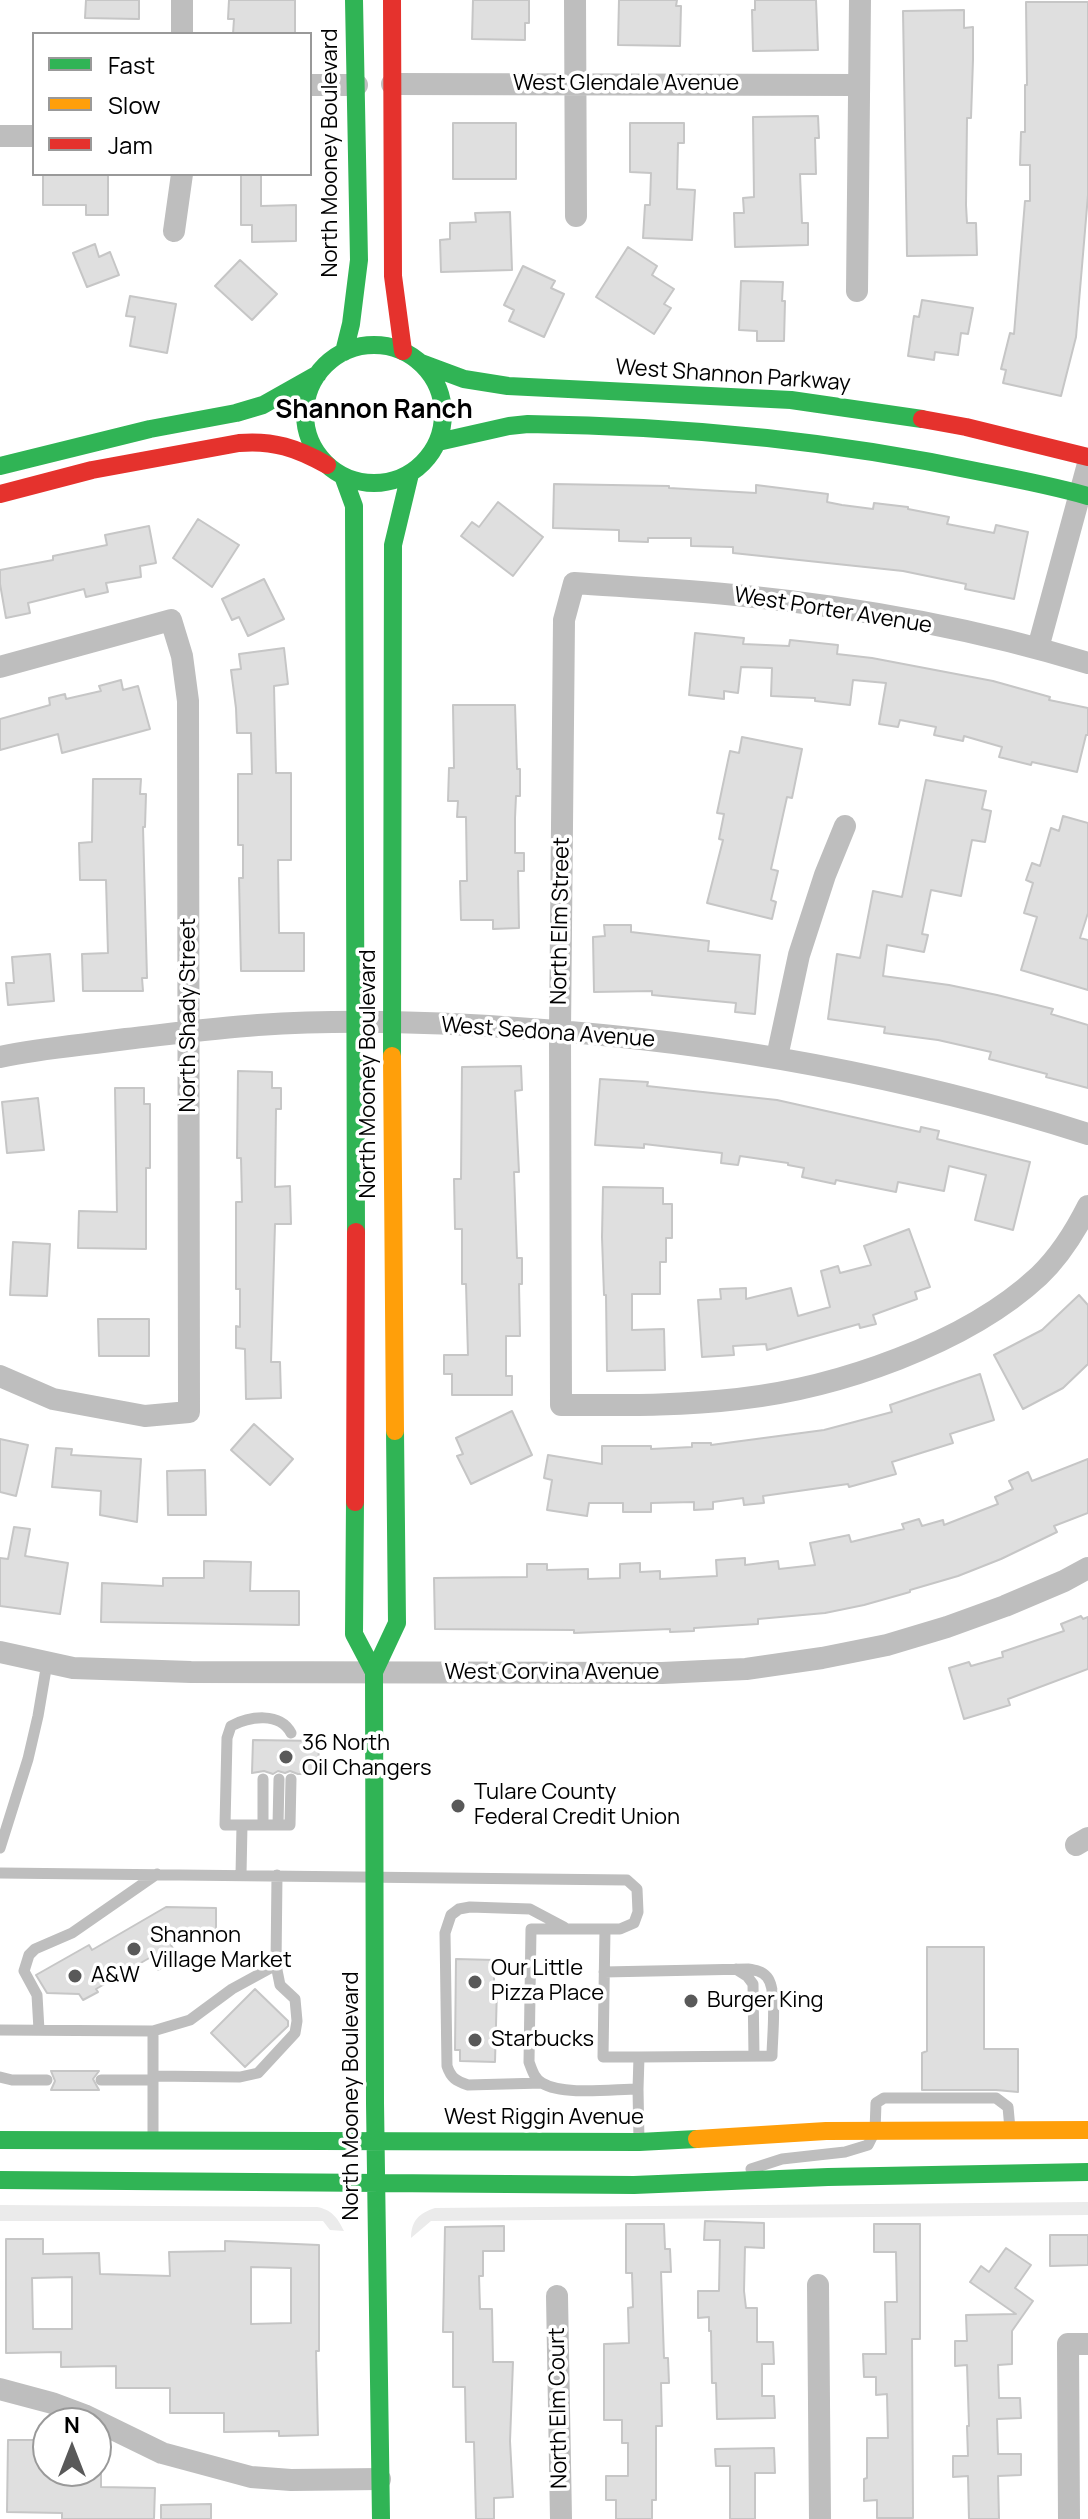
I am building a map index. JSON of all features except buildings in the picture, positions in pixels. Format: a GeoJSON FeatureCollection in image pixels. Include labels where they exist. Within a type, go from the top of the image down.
{"type":"FeatureCollection","features":[{"type":"Feature","properties":{"kind":"street"},"geometry":{"type":"LineString","coordinates":[[182,0],[182,32]]}},
{"type":"Feature","properties":{"kind":"street","name":"North Mooney Boulevard"},"geometry":{"type":"LineString","coordinates":[[344,352],[351,324],[359,260],[354,0]]}},
{"type":"Feature","properties":{"kind":"street"},"geometry":{"type":"LineString","coordinates":[[392,0],[393,276],[403,351]]}},
{"type":"Feature","properties":{"kind":"street"},"geometry":{"type":"LineString","coordinates":[[575,0],[576,216]]}},
{"type":"Feature","properties":{"kind":"street"},"geometry":{"type":"LineString","coordinates":[[857,291],[860,0]]}},
{"type":"Feature","properties":{"kind":"street"},"geometry":{"type":"LineString","coordinates":[[374,53],[392,84]]}},
{"type":"Feature","properties":{"kind":"street","name":"West Glendale Avenue"},"geometry":{"type":"LineString","coordinates":[[392,84],[859,85]]}},
{"type":"Feature","properties":{"kind":"street"},"geometry":{"type":"LineString","coordinates":[[312,85],[357,85],[373,102],[378,115],[380,148],[392,174]]}},
{"type":"Feature","properties":{"kind":"street"},"geometry":{"type":"LineString","coordinates":[[0,136],[32,136]]}},
{"type":"Feature","properties":{"kind":"street"},"geometry":{"type":"LineString","coordinates":[[174,231],[182,176]]}},
{"type":"Feature","properties":{"kind":"street"},"geometry":{"type":"LineString","coordinates":[[0,494],[54,478],[135,461],[249,442],[290,446],[336,471],[365,483],[388,482],[410,474],[426,460],[438,442],[444,421],[443,400],[435,380],[421,363],[403,351],[384,346],[363,346],[344,352],[318,374],[309,392],[305,412],[307,432],[315,450],[336,471]]}},
{"type":"Feature","properties":{"kind":"street","name":"West Shannon Parkway"},"geometry":{"type":"LineString","coordinates":[[421,363],[464,379],[508,386],[764,398],[884,412],[966,427],[1088,457]]}},
{"type":"Feature","properties":{"kind":"street"},"geometry":{"type":"LineString","coordinates":[[0,466],[150,429],[236,413],[263,405],[318,374]]}},
{"type":"Feature","properties":{"kind":"street"},"geometry":{"type":"LineString","coordinates":[[438,442],[528,424],[666,427],[776,437],[869,450],[959,466],[1084,495]]}},
{"type":"Feature","properties":{"kind":"street"},"geometry":{"type":"LineString","coordinates":[[1038,648],[1084,495],[1088,464]]}},
{"type":"Feature","properties":{"kind":"street","name":"North Mooney Boulevard"},"geometry":{"type":"LineString","coordinates":[[336,471],[354,506],[357,1023],[354,1634],[374,1672]]}},
{"type":"Feature","properties":{"kind":"street","name":"North Mooney Boulevard"},"geometry":{"type":"LineString","coordinates":[[381,2519],[374,1672],[397,1623],[392,1022],[393,545],[410,474]]}},
{"type":"Feature","properties":{"kind":"street","name":"West Porter Avenue"},"geometry":{"type":"LineString","coordinates":[[574,583],[744,596],[890,616],[1038,648],[1088,663]]}},
{"type":"Feature","properties":{"kind":"street","name":"North Elm Street"},"geometry":{"type":"LineString","coordinates":[[574,583],[564,620],[560,1031],[561,1405],[693,1404],[742,1399],[822,1383],[906,1355],[980,1320],[1013,1297],[1058,1255],[1088,1206]]}},
{"type":"Feature","properties":{"kind":"street","name":"North Shady Street"},"geometry":{"type":"LineString","coordinates":[[0,667],[171,620],[182,656],[188,701],[189,1412],[145,1416],[53,1399],[0,1376]]}},
{"type":"Feature","properties":{"kind":"street"},"geometry":{"type":"LineString","coordinates":[[777,1057],[799,955],[845,826]]}},
{"type":"Feature","properties":{"kind":"street","name":"West Sedona Avenue"},"geometry":{"type":"LineString","coordinates":[[0,1057],[189,1031],[259,1025],[392,1022],[560,1031],[649,1039],[850,1071],[948,1094],[1088,1134]]}},
{"type":"Feature","properties":{"kind":"street","name":"West Corvina Avenue"},"geometry":{"type":"LineString","coordinates":[[0,1652],[73,1668],[161,1671],[662,1673],[746,1669],[887,1645],[1005,1606],[1088,1568]]}},
{"type":"Feature","properties":{"kind":"street","name":"West Riggin Avenue"},"geometry":{"type":"LineString","coordinates":[[0,2140],[639,2142],[875,2131],[1088,2130]]}},
{"type":"Feature","properties":{"kind":"street"},"geometry":{"type":"LineString","coordinates":[[0,2180],[634,2185],[1088,2172]]}},
{"type":"Feature","properties":{"kind":"street"},"geometry":{"type":"LineString","coordinates":[[818,2285],[820,2519]]}},
{"type":"Feature","properties":{"kind":"street","name":"North Elm Court"},"geometry":{"type":"LineString","coordinates":[[557,2296],[561,2519]]}},
{"type":"Feature","properties":{"kind":"street"},"geometry":{"type":"LineString","coordinates":[[1069,2519],[1078,2344]]}},
{"type":"Feature","properties":{"kind":"street"},"geometry":{"type":"LineString","coordinates":[[0,2389],[84,2415],[162,2453],[251,2477],[380,2479]]}},
{"type":"Feature","properties":{"kind":"lane"},"geometry":{"type":"LineString","coordinates":[[0,1848],[4,1815],[28,1759],[47,1663]]}},
{"type":"Feature","properties":{"kind":"lane"},"geometry":{"type":"LineString","coordinates":[[285,1733],[286,1724],[277,1719],[243,1720],[231,1726],[227,1738],[225,1825],[284,1825],[285,1779]]}},
{"type":"Feature","properties":{"kind":"lane"},"geometry":{"type":"LineString","coordinates":[[250,1720],[263,1732]]}},
{"type":"Feature","properties":{"kind":"lane"},"geometry":{"type":"LineString","coordinates":[[263,1779],[263,1825]]}},
{"type":"Feature","properties":{"kind":"lane"},"geometry":{"type":"LineString","coordinates":[[241,1875],[242,1825]]}},
{"type":"Feature","properties":{"kind":"lane"},"geometry":{"type":"LineString","coordinates":[[0,1873],[627,1880],[637,1889],[638,1912],[634,1923],[620,1929],[531,1929],[529,2062],[528,2075],[522,2084]]}},
{"type":"Feature","properties":{"kind":"lane"},"geometry":{"type":"LineString","coordinates":[[39,2030],[37,1995],[24,1971],[29,1955],[35,1949],[86,1925],[158,1874]]}},
{"type":"Feature","properties":{"kind":"lane"},"geometry":{"type":"LineString","coordinates":[[101,2080],[240,2077],[258,2073],[295,2033],[295,1999],[280,1985],[276,1965],[277,1875]]}},
{"type":"Feature","properties":{"kind":"lane"},"geometry":{"type":"LineString","coordinates":[[542,2083],[468,2085],[450,2076],[447,2066],[447,1924],[451,1915],[459,1909],[520,1907],[568,1929]]}},
{"type":"Feature","properties":{"kind":"lane"},"geometry":{"type":"LineString","coordinates":[[604,1972],[760,1971],[768,1977],[772,1988],[772,2056],[603,2057],[604,1972],[605,1929]]}},
{"type":"Feature","properties":{"kind":"lane"},"geometry":{"type":"LineString","coordinates":[[0,2030],[153,2031],[190,2020],[232,1989],[276,1965]]}},
{"type":"Feature","properties":{"kind":"lane"},"geometry":{"type":"LineString","coordinates":[[736,1969],[753,1984],[754,2056]]}},
{"type":"Feature","properties":{"kind":"lane"},"geometry":{"type":"LineString","coordinates":[[153,2031],[153,2140]]}},
{"type":"Feature","properties":{"kind":"lane"},"geometry":{"type":"LineString","coordinates":[[639,2057],[639,2142]]}},
{"type":"Feature","properties":{"kind":"lane"},"geometry":{"type":"LineString","coordinates":[[529,2062],[533,2075],[542,2083],[558,2089],[638,2089]]}},
{"type":"Feature","properties":{"kind":"lane"},"geometry":{"type":"LineString","coordinates":[[0,2077],[47,2080]]}},
{"type":"Feature","properties":{"kind":"lane"},"geometry":{"type":"LineString","coordinates":[[727,2181],[782,2159],[845,2152],[868,2145],[875,2131],[876,2103],[884,2098],[996,2098],[1008,2107],[1010,2130]]}},
{"type":"Feature","properties":{"kind":"shaded area"},"geometry":{"type":"Polygon","coordinates":[[[1088,2202],[1088,2215],[431,2221],[411,2238],[417,2218],[435,2208],[1088,2202]]]}},
{"type":"Feature","properties":{"kind":"shaded area"},"geometry":{"type":"Polygon","coordinates":[[[0,2205],[317,2207],[334,2215],[344,2231],[330,2230],[323,2221],[0,2221],[0,2205]]]}},
{"type":"Feature","properties":{"kind":"traffic: fast"},"geometry":{"type":"LineString","coordinates":[[344,352],[351,324],[359,260],[354,0]]}},
{"type":"Feature","properties":{"kind":"traffic: fast"},"geometry":{"type":"LineString","coordinates":[[374,345],[400,350],[423,365],[438,388],[443,414],[438,440],[423,463],[400,478],[374,483],[348,478],[325,463],[310,440],[305,414],[310,388],[325,365],[348,350],[374,345]]}},
{"type":"Feature","properties":{"kind":"traffic: fast"},"geometry":{"type":"LineString","coordinates":[[421,363],[464,379],[508,386],[791,400],[922,419]]}},
{"type":"Feature","properties":{"kind":"traffic: fast"},"geometry":{"type":"LineString","coordinates":[[0,466],[150,429],[236,413],[263,405],[318,374]]}},
{"type":"Feature","properties":{"kind":"traffic: fast"},"geometry":{"type":"LineString","coordinates":[[438,442],[528,424],[699,432],[868,451],[1088,496]]}},
{"type":"Feature","properties":{"kind":"traffic: fast"},"geometry":{"type":"LineString","coordinates":[[392,1056],[393,545],[410,474]]}},
{"type":"Feature","properties":{"kind":"traffic: fast"},"geometry":{"type":"LineString","coordinates":[[343,476],[354,506],[356,1232]]}},
{"type":"Feature","properties":{"kind":"traffic: fast"},"geometry":{"type":"LineString","coordinates":[[381,2519],[375,2103],[374,1672],[397,1623],[395,1431]]}},
{"type":"Feature","properties":{"kind":"traffic: fast"},"geometry":{"type":"LineString","coordinates":[[355,1502],[354,1634],[374,1672]]}},
{"type":"Feature","properties":{"kind":"traffic: fast"},"geometry":{"type":"LineString","coordinates":[[0,2140],[639,2142],[697,2139]]}},
{"type":"Feature","properties":{"kind":"traffic: fast"},"geometry":{"type":"LineString","coordinates":[[0,2180],[634,2185],[828,2177],[1088,2172]]}},
{"type":"Feature","properties":{"kind":"traffic: slow"},"geometry":{"type":"LineString","coordinates":[[392,1056],[395,1431]]}},
{"type":"Feature","properties":{"kind":"traffic: slow"},"geometry":{"type":"LineString","coordinates":[[697,2139],[826,2131],[1088,2130]]}},
{"type":"Feature","properties":{"kind":"traffic: jam"},"geometry":{"type":"LineString","coordinates":[[392,0],[393,276],[403,351]]}},
{"type":"Feature","properties":{"kind":"traffic: jam"},"geometry":{"type":"LineString","coordinates":[[922,419],[1088,457]]}},
{"type":"Feature","properties":{"kind":"traffic: jam"},"geometry":{"type":"LineString","coordinates":[[0,494],[92,470],[239,443],[284,446],[327,465]]}},
{"type":"Feature","properties":{"kind":"traffic: jam"},"geometry":{"type":"LineString","coordinates":[[355,1502],[356,1232]]}},
{"type":"Feature","properties":{"kind":"place","name":"36 North Oil Changers"},"geometry":{"type":"Point","coordinates":[286,1757]}},
{"type":"Feature","properties":{"kind":"place","name":"Tulare County Federal Credit Union"},"geometry":{"type":"Point","coordinates":[458,1806]}},
{"type":"Feature","properties":{"kind":"place","name":"Shannon Village Market"},"geometry":{"type":"Point","coordinates":[134,1949]}},
{"type":"Feature","properties":{"kind":"place","name":"A&W"},"geometry":{"type":"Point","coordinates":[75,1976]}},
{"type":"Feature","properties":{"kind":"place","name":"Our Little Pizza Place"},"geometry":{"type":"Point","coordinates":[475,1982]}},
{"type":"Feature","properties":{"kind":"place","name":"Burger King"},"geometry":{"type":"Point","coordinates":[691,2001]}},
{"type":"Feature","properties":{"kind":"place","name":"Starbucks"},"geometry":{"type":"Point","coordinates":[475,2040]}},
{"type":"Feature","properties":{"kind":"district","name":"Shannon Ranch"},"geometry":{"type":"Point","coordinates":[374,411]}}]}
